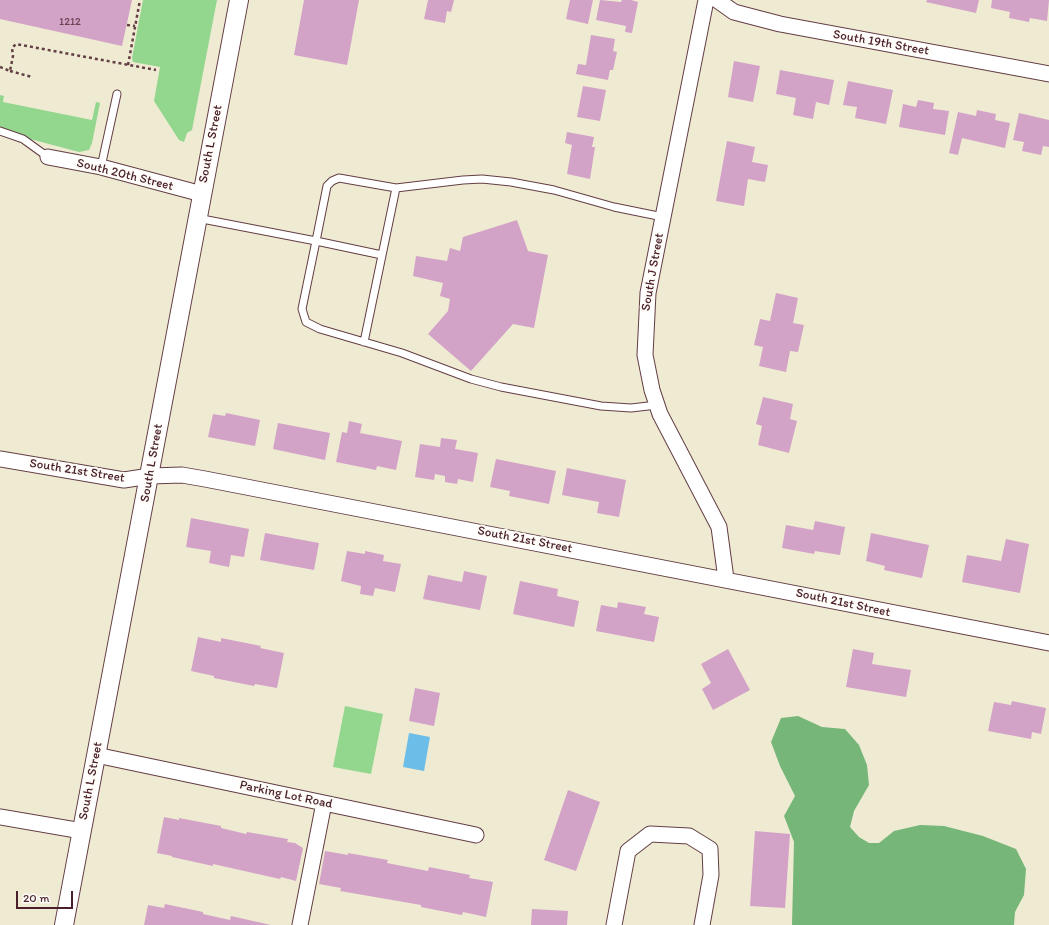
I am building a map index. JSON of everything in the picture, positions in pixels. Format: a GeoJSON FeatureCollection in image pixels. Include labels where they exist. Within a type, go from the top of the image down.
{"type":"FeatureCollection","features":[{"type":"Feature","properties":{"kind":"street","name":"South L Street"},"geometry":{"type":"LineString","coordinates":[[64,925],[239,0]]}},
{"type":"Feature","properties":{"kind":"street","name":"South J Street"},"geometry":{"type":"LineString","coordinates":[[706,0],[648,293],[645,355],[660,414],[719,527],[726,579]]}},
{"type":"Feature","properties":{"kind":"street","name":"South 19th Street"},"geometry":{"type":"LineString","coordinates":[[717,0],[734,12],[780,24],[1049,74]]}},
{"type":"Feature","properties":{"kind":"street","name":"South 20th Street"},"geometry":{"type":"LineString","coordinates":[[48,157],[101,167],[202,194]]}},
{"type":"Feature","properties":{"kind":"street","name":"South 21st Street"},"geometry":{"type":"LineString","coordinates":[[0,459],[124,480],[150,476],[182,475],[257,488],[1049,643]]}},
{"type":"Feature","properties":{"kind":"street","name":"Parking Lot Road"},"geometry":{"type":"LineString","coordinates":[[96,755],[476,835]]}},
{"type":"Feature","properties":{"kind":"street"},"geometry":{"type":"LineString","coordinates":[[300,925],[324,803]]}},
{"type":"Feature","properties":{"kind":"street"},"geometry":{"type":"LineString","coordinates":[[0,817],[82,831]]}},
{"type":"Feature","properties":{"kind":"street"},"geometry":{"type":"LineString","coordinates":[[614,925],[628,851],[650,834],[689,836],[710,849],[711,874],[702,925]]}},
{"type":"Feature","properties":{"kind":"lane"},"geometry":{"type":"LineString","coordinates":[[101,167],[117,94]]}},
{"type":"Feature","properties":{"kind":"lane"},"geometry":{"type":"LineString","coordinates":[[0,131],[23,139],[48,157]]}},
{"type":"Feature","properties":{"kind":"lane"},"geometry":{"type":"LineString","coordinates":[[657,405],[631,408],[601,406],[530,393],[471,378],[402,353],[320,329],[306,322],[302,308],[327,186],[332,181],[339,178],[396,188],[482,179],[554,190],[614,207],[663,217]]}},
{"type":"Feature","properties":{"kind":"lane"},"geometry":{"type":"LineString","coordinates":[[364,342],[396,188]]}},
{"type":"Feature","properties":{"kind":"lane"},"geometry":{"type":"LineString","coordinates":[[197,218],[382,255]]}},
{"type":"Feature","properties":{"kind":"path"},"geometry":{"type":"LineString","coordinates":[[128,65],[140,0]]}},
{"type":"Feature","properties":{"kind":"path"},"geometry":{"type":"LineString","coordinates":[[127,25],[135,26]]}},
{"type":"Feature","properties":{"kind":"path"},"geometry":{"type":"LineString","coordinates":[[10,71],[13,56],[12,48],[16,44],[156,70]]}},
{"type":"Feature","properties":{"kind":"path"},"geometry":{"type":"LineString","coordinates":[[0,67],[32,77]]}},
{"type":"Feature","properties":{"kind":"green space"},"geometry":{"type":"Polygon","coordinates":[[[143,0],[217,0],[192,130],[187,133],[184,142],[179,140],[154,101],[160,67],[133,62],[132,58],[143,0]]]}},
{"type":"Feature","properties":{"kind":"green space"},"geometry":{"type":"Polygon","coordinates":[[[0,95],[4,96],[3,102],[92,120],[96,102],[100,103],[92,143],[89,150],[79,152],[0,131],[0,95]]]}},
{"type":"Feature","properties":{"kind":"green space"},"geometry":{"type":"Polygon","coordinates":[[[345,706],[383,714],[371,774],[333,767],[345,706]]]}},
{"type":"Feature","properties":{"kind":"green space"},"geometry":{"type":"Polygon","coordinates":[[[798,716],[822,727],[845,729],[859,745],[867,765],[869,785],[854,811],[850,827],[859,837],[869,843],[879,843],[894,831],[920,825],[944,826],[983,836],[1016,849],[1026,869],[1024,895],[1015,912],[1014,925],[792,925],[794,842],[784,816],[795,796],[780,766],[771,742],[781,718],[798,716]]]}},
{"type":"Feature","properties":{"kind":"water"},"geometry":{"type":"Polygon","coordinates":[[[409,733],[430,737],[424,771],[403,767],[409,733]]]}},
{"type":"Feature","properties":{"kind":"building"},"geometry":{"type":"Polygon","coordinates":[[[0,0],[132,0],[122,46],[0,19],[0,0]]]}},
{"type":"Feature","properties":{"kind":"building"},"geometry":{"type":"Polygon","coordinates":[[[304,0],[359,0],[347,65],[294,55],[304,0]]]}},
{"type":"Feature","properties":{"kind":"building"},"geometry":{"type":"Polygon","coordinates":[[[428,0],[454,0],[451,12],[447,11],[445,23],[424,19],[428,0]]]}},
{"type":"Feature","properties":{"kind":"building"},"geometry":{"type":"Polygon","coordinates":[[[570,0],[593,0],[588,24],[566,19],[570,0]]]}},
{"type":"Feature","properties":{"kind":"building"},"geometry":{"type":"Polygon","coordinates":[[[600,0],[621,2],[622,0],[631,0],[638,2],[632,33],[625,32],[626,26],[596,20],[600,0]]]}},
{"type":"Feature","properties":{"kind":"building"},"geometry":{"type":"Polygon","coordinates":[[[927,0],[979,0],[976,13],[926,2],[927,0]]]}},
{"type":"Feature","properties":{"kind":"building"},"geometry":{"type":"Polygon","coordinates":[[[992,0],[1049,0],[1047,21],[1030,18],[1029,22],[1009,18],[1010,12],[991,8],[992,0]]]}},
{"type":"Feature","properties":{"kind":"building"},"geometry":{"type":"Polygon","coordinates":[[[591,35],[615,39],[613,51],[617,52],[613,70],[610,70],[608,80],[576,74],[578,64],[586,65],[591,35]]]}},
{"type":"Feature","properties":{"kind":"building"},"geometry":{"type":"Polygon","coordinates":[[[734,61],[760,66],[753,102],[728,97],[734,61]]]}},
{"type":"Feature","properties":{"kind":"building"},"geometry":{"type":"Polygon","coordinates":[[[780,70],[834,80],[829,105],[816,102],[813,119],[793,115],[796,98],[776,94],[780,70]]]}},
{"type":"Feature","properties":{"kind":"building"},"geometry":{"type":"Polygon","coordinates":[[[848,81],[893,90],[886,124],[855,118],[857,107],[843,105],[848,81]]]}},
{"type":"Feature","properties":{"kind":"building"},"geometry":{"type":"Polygon","coordinates":[[[583,86],[606,90],[600,121],[577,117],[583,86]]]}},
{"type":"Feature","properties":{"kind":"building"},"geometry":{"type":"Polygon","coordinates":[[[918,100],[934,103],[933,109],[949,111],[945,135],[899,127],[903,104],[916,107],[918,100]]]}},
{"type":"Feature","properties":{"kind":"building"},"geometry":{"type":"Polygon","coordinates":[[[977,110],[996,114],[995,120],[1010,123],[1005,148],[962,138],[958,155],[949,153],[958,112],[976,116],[977,110]]]}},
{"type":"Feature","properties":{"kind":"building"},"geometry":{"type":"Polygon","coordinates":[[[1019,113],[1049,120],[1049,147],[1043,146],[1041,155],[1022,151],[1024,142],[1013,140],[1019,113]]]}},
{"type":"Feature","properties":{"kind":"building"},"geometry":{"type":"Polygon","coordinates":[[[567,132],[594,137],[592,147],[595,147],[590,179],[567,174],[572,145],[565,143],[567,132]]]}},
{"type":"Feature","properties":{"kind":"building"},"geometry":{"type":"Polygon","coordinates":[[[727,141],[755,147],[752,162],[768,165],[765,182],[748,179],[744,206],[716,201],[727,141]]]}},
{"type":"Feature","properties":{"kind":"building"},"geometry":{"type":"Polygon","coordinates":[[[517,220],[528,251],[548,255],[534,328],[513,324],[471,371],[428,334],[448,311],[450,299],[440,296],[443,283],[413,276],[416,256],[447,261],[450,248],[460,251],[463,237],[517,220]]]}},
{"type":"Feature","properties":{"kind":"building"},"geometry":{"type":"Polygon","coordinates":[[[776,293],[798,298],[793,323],[804,325],[798,352],[790,351],[786,372],[759,366],[763,347],[754,345],[760,319],[770,321],[776,293]]]}},
{"type":"Feature","properties":{"kind":"building"},"geometry":{"type":"Polygon","coordinates":[[[763,397],[793,404],[790,419],[797,421],[789,453],[758,445],[762,426],[756,424],[763,397]]]}},
{"type":"Feature","properties":{"kind":"building"},"geometry":{"type":"Polygon","coordinates":[[[226,413],[260,420],[255,446],[208,437],[213,414],[225,416],[226,413]]]}},
{"type":"Feature","properties":{"kind":"building"},"geometry":{"type":"Polygon","coordinates":[[[349,421],[362,424],[360,433],[402,441],[396,470],[377,466],[376,470],[336,462],[342,432],[347,433],[349,421]]]}},
{"type":"Feature","properties":{"kind":"building"},"geometry":{"type":"Polygon","coordinates":[[[278,423],[330,433],[325,460],[273,449],[278,423]]]}},
{"type":"Feature","properties":{"kind":"building"},"geometry":{"type":"Polygon","coordinates":[[[441,438],[457,440],[455,449],[478,453],[473,482],[458,479],[457,484],[445,482],[445,476],[435,474],[434,480],[415,477],[420,444],[440,447],[441,438]]]}},
{"type":"Feature","properties":{"kind":"building"},"geometry":{"type":"Polygon","coordinates":[[[496,459],[556,471],[549,504],[509,496],[510,491],[490,487],[496,459]]]}},
{"type":"Feature","properties":{"kind":"building"},"geometry":{"type":"Polygon","coordinates":[[[567,468],[626,480],[619,517],[597,513],[599,502],[562,495],[567,468]]]}},
{"type":"Feature","properties":{"kind":"building"},"geometry":{"type":"Polygon","coordinates":[[[191,518],[249,529],[244,557],[231,555],[229,567],[209,563],[211,551],[186,547],[191,518]]]}},
{"type":"Feature","properties":{"kind":"building"},"geometry":{"type":"Polygon","coordinates":[[[815,521],[845,527],[840,555],[815,551],[814,554],[782,548],[786,525],[813,530],[815,521]]]}},
{"type":"Feature","properties":{"kind":"building"},"geometry":{"type":"Polygon","coordinates":[[[265,533],[319,543],[314,570],[260,560],[265,533]]]}},
{"type":"Feature","properties":{"kind":"building"},"geometry":{"type":"Polygon","coordinates":[[[871,533],[929,545],[922,578],[884,570],[885,566],[866,561],[871,533]]]}},
{"type":"Feature","properties":{"kind":"building"},"geometry":{"type":"Polygon","coordinates":[[[1006,539],[1029,544],[1020,593],[962,582],[967,555],[1001,561],[1006,539]]]}},
{"type":"Feature","properties":{"kind":"building"},"geometry":{"type":"Polygon","coordinates":[[[347,551],[365,554],[365,551],[384,555],[383,561],[401,564],[395,592],[375,588],[373,596],[360,594],[361,586],[341,581],[347,551]]]}},
{"type":"Feature","properties":{"kind":"building"},"geometry":{"type":"Polygon","coordinates":[[[464,571],[487,576],[480,610],[423,599],[428,575],[462,582],[464,571]]]}},
{"type":"Feature","properties":{"kind":"building"},"geometry":{"type":"Polygon","coordinates":[[[520,581],[558,589],[557,596],[579,601],[574,627],[513,614],[520,581]]]}},
{"type":"Feature","properties":{"kind":"building"},"geometry":{"type":"Polygon","coordinates":[[[618,602],[646,607],[644,614],[659,617],[654,642],[596,631],[601,605],[617,608],[618,602]]]}},
{"type":"Feature","properties":{"kind":"building"},"geometry":{"type":"Polygon","coordinates":[[[198,637],[221,642],[221,638],[261,646],[260,648],[284,653],[277,688],[255,684],[254,686],[214,678],[214,676],[191,671],[198,637]]]}},
{"type":"Feature","properties":{"kind":"building"},"geometry":{"type":"Polygon","coordinates":[[[728,649],[750,690],[713,710],[702,689],[711,683],[701,664],[728,649]]]}},
{"type":"Feature","properties":{"kind":"building"},"geometry":{"type":"Polygon","coordinates":[[[853,649],[874,653],[872,664],[911,670],[906,697],[846,687],[853,649]]]}},
{"type":"Feature","properties":{"kind":"building"},"geometry":{"type":"Polygon","coordinates":[[[415,688],[440,693],[434,726],[409,721],[415,688]]]}},
{"type":"Feature","properties":{"kind":"building"},"geometry":{"type":"Polygon","coordinates":[[[1012,701],[1046,708],[1041,734],[1032,732],[1031,739],[988,731],[994,702],[1011,705],[1012,701]]]}},
{"type":"Feature","properties":{"kind":"building"},"geometry":{"type":"Polygon","coordinates":[[[568,790],[600,802],[576,871],[544,860],[568,790]]]}},
{"type":"Feature","properties":{"kind":"building"},"geometry":{"type":"Polygon","coordinates":[[[164,817],[179,820],[179,818],[221,826],[221,828],[246,834],[247,832],[288,839],[287,842],[295,843],[303,848],[296,881],[281,877],[280,879],[213,864],[213,866],[157,853],[164,817]]]}},
{"type":"Feature","properties":{"kind":"building"},"geometry":{"type":"Polygon","coordinates":[[[755,831],[790,834],[785,908],[750,906],[755,831]]]}},
{"type":"Feature","properties":{"kind":"building"},"geometry":{"type":"Polygon","coordinates":[[[325,851],[348,855],[348,853],[388,860],[387,863],[428,871],[429,867],[470,875],[469,878],[493,882],[486,917],[463,912],[462,915],[421,907],[421,905],[340,891],[341,888],[319,884],[325,851]]]}},
{"type":"Feature","properties":{"kind":"building"},"geometry":{"type":"Polygon","coordinates":[[[165,904],[203,912],[203,914],[230,920],[231,916],[271,925],[144,925],[148,905],[164,908],[165,904]]]}},
{"type":"Feature","properties":{"kind":"building"},"geometry":{"type":"Polygon","coordinates":[[[532,909],[568,911],[567,925],[531,925],[532,909]]]}}]}
